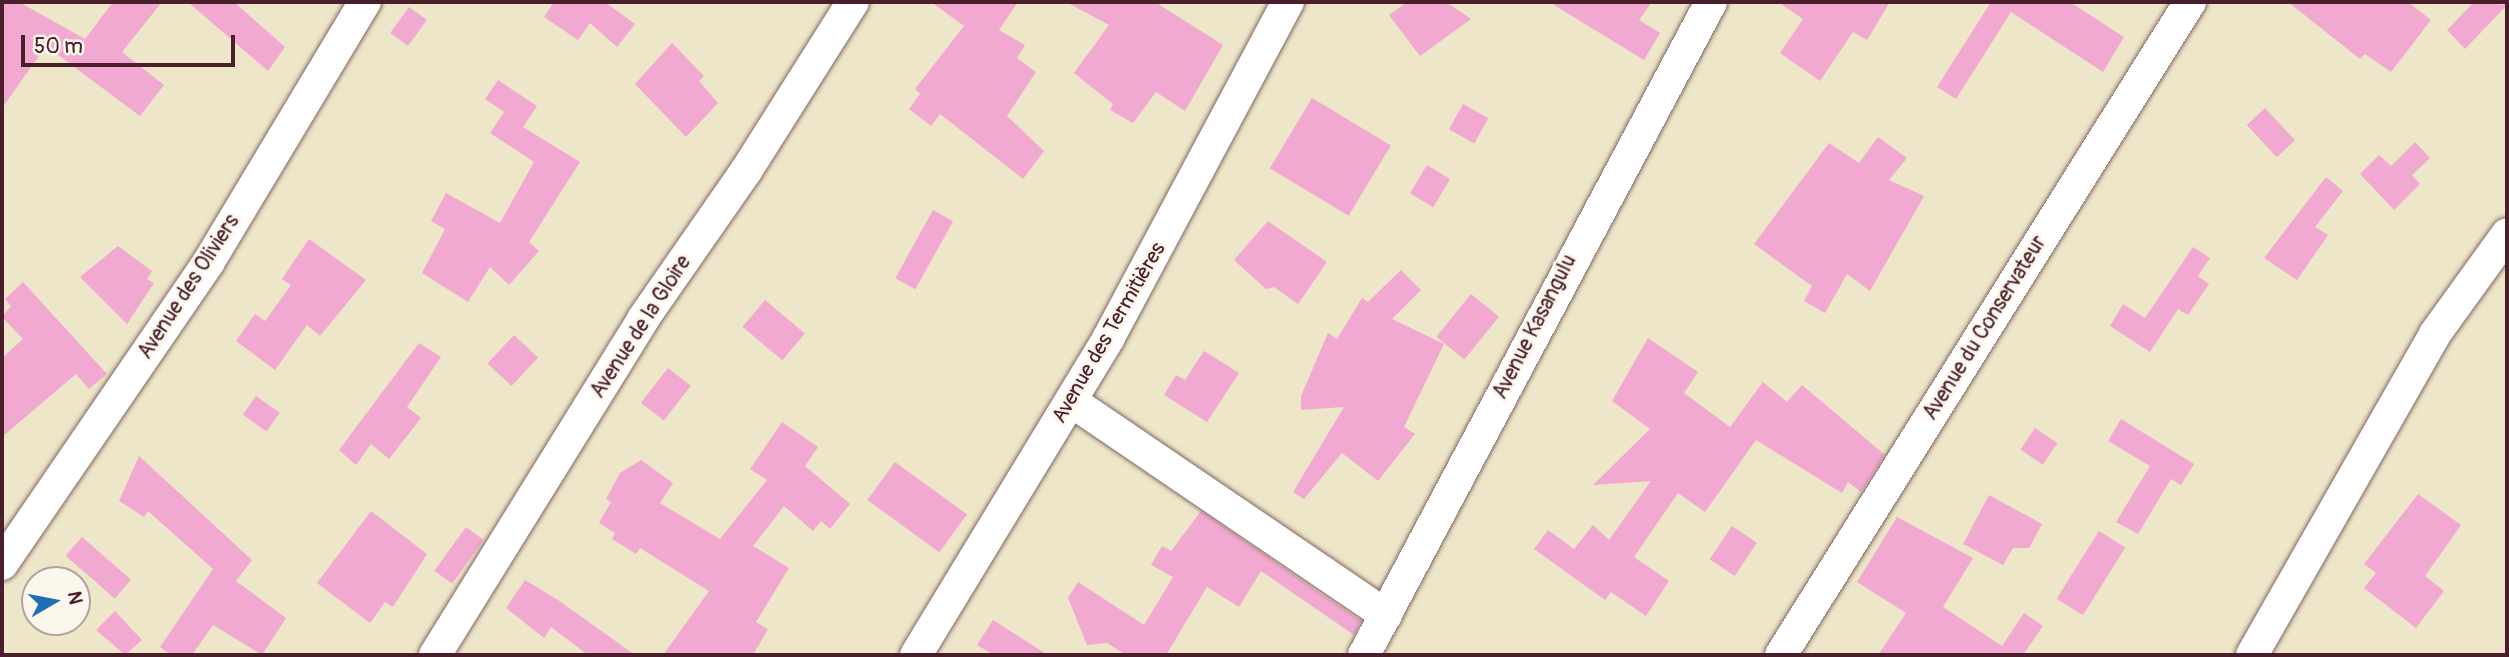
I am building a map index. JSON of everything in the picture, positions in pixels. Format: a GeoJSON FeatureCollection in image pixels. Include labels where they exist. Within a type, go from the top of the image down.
{"type":"FeatureCollection","features":[{"type":"Feature","properties":{"kind":"street","name":"Avenue des Oliviers"},"geometry":{"type":"LineString","coordinates":[[2,564],[208,263],[365,2]]}},
{"type":"Feature","properties":{"kind":"street","name":"Avenue de la Gloire"},"geometry":{"type":"LineString","coordinates":[[435,655],[643,319],[746,172],[853,2]]}},
{"type":"Feature","properties":{"kind":"street","name":"Avenue des Termitières"},"geometry":{"type":"LineString","coordinates":[[916,655],[1071,401],[1288,2]]}},
{"type":"Feature","properties":{"kind":"street","name":"Avenue Kasangulu"},"geometry":{"type":"LineString","coordinates":[[1364,655],[1711,2]]}},
{"type":"Feature","properties":{"kind":"street","name":"Avenue du Conservateur"},"geometry":{"type":"LineString","coordinates":[[1781,655],[2190,2]]}},
{"type":"Feature","properties":{"kind":"street"},"geometry":{"type":"LineString","coordinates":[[2252,655],[2435,334],[2507,234]]}},
{"type":"Feature","properties":{"kind":"street"},"geometry":{"type":"LineString","coordinates":[[1071,401],[1385,615]]}},
{"type":"Feature","properties":{"kind":"building"},"geometry":{"type":"Polygon","coordinates":[[[2,2],[19,2],[85,39],[113,2],[162,2],[122,52],[164,85],[140,116],[46,46],[2,108],[2,2]]]}},
{"type":"Feature","properties":{"kind":"building"},"geometry":{"type":"Polygon","coordinates":[[[188,2],[234,2],[285,47],[268,71],[188,2]]]}},
{"type":"Feature","properties":{"kind":"building"},"geometry":{"type":"Polygon","coordinates":[[[554,2],[605,2],[635,24],[617,47],[590,23],[578,40],[544,17],[554,2]]]}},
{"type":"Feature","properties":{"kind":"building"},"geometry":{"type":"Polygon","coordinates":[[[931,2],[1018,2],[999,30],[1025,45],[1017,58],[1036,72],[1007,116],[1044,151],[1023,179],[940,114],[931,126],[909,109],[920,94],[915,89],[964,26],[931,2]]]}},
{"type":"Feature","properties":{"kind":"building"},"geometry":{"type":"Polygon","coordinates":[[[1066,2],[1155,2],[1223,45],[1185,111],[1156,92],[1133,123],[1110,110],[1113,104],[1074,73],[1109,25],[1066,2]]]}},
{"type":"Feature","properties":{"kind":"building"},"geometry":{"type":"Polygon","coordinates":[[[1407,2],[1446,2],[1471,19],[1420,56],[1389,15],[1407,2]]]}},
{"type":"Feature","properties":{"kind":"building"},"geometry":{"type":"Polygon","coordinates":[[[1549,2],[1652,2],[1639,20],[1660,33],[1644,60],[1549,2]]]}},
{"type":"Feature","properties":{"kind":"building"},"geometry":{"type":"Polygon","coordinates":[[[1778,2],[1890,2],[1867,40],[1853,32],[1820,81],[1780,53],[1803,19],[1778,2]]]}},
{"type":"Feature","properties":{"kind":"building"},"geometry":{"type":"Polygon","coordinates":[[[1991,2],[2070,2],[2124,37],[2103,72],[2011,12],[1956,99],[1937,87],[1991,2]]]}},
{"type":"Feature","properties":{"kind":"building"},"geometry":{"type":"Polygon","coordinates":[[[2288,2],[2408,2],[2431,20],[2391,72],[2365,54],[2360,59],[2288,2]]]}},
{"type":"Feature","properties":{"kind":"building"},"geometry":{"type":"Polygon","coordinates":[[[2474,2],[2507,5],[2465,49],[2447,30],[2474,2]]]}},
{"type":"Feature","properties":{"kind":"building"},"geometry":{"type":"Polygon","coordinates":[[[409,7],[427,20],[408,46],[390,33],[409,7]]]}},
{"type":"Feature","properties":{"kind":"building"},"geometry":{"type":"Polygon","coordinates":[[[672,43],[704,76],[699,81],[718,103],[686,137],[635,84],[672,43]]]}},
{"type":"Feature","properties":{"kind":"building"},"geometry":{"type":"Polygon","coordinates":[[[498,80],[537,106],[523,127],[580,162],[529,242],[539,251],[509,285],[490,267],[468,302],[422,273],[445,229],[431,221],[446,193],[500,223],[534,162],[490,133],[504,112],[485,99],[498,80]]]}},
{"type":"Feature","properties":{"kind":"building"},"geometry":{"type":"Polygon","coordinates":[[[1312,98],[1391,145],[1349,216],[1270,168],[1312,98]]]}},
{"type":"Feature","properties":{"kind":"building"},"geometry":{"type":"Polygon","coordinates":[[[1463,104],[1488,118],[1474,143],[1449,129],[1463,104]]]}},
{"type":"Feature","properties":{"kind":"building"},"geometry":{"type":"Polygon","coordinates":[[[2265,108],[2295,140],[2277,157],[2247,125],[2265,108]]]}},
{"type":"Feature","properties":{"kind":"building"},"geometry":{"type":"Polygon","coordinates":[[[1878,137],[1907,158],[1889,180],[1924,196],[1870,291],[1847,274],[1825,313],[1804,301],[1812,286],[1754,244],[1829,143],[1859,163],[1878,137]]]}},
{"type":"Feature","properties":{"kind":"building"},"geometry":{"type":"Polygon","coordinates":[[[2415,142],[2430,158],[2412,175],[2420,184],[2394,210],[2360,174],[2379,155],[2391,166],[2415,142]]]}},
{"type":"Feature","properties":{"kind":"building"},"geometry":{"type":"Polygon","coordinates":[[[1427,165],[1450,179],[1433,207],[1410,193],[1427,165]]]}},
{"type":"Feature","properties":{"kind":"building"},"geometry":{"type":"Polygon","coordinates":[[[2326,177],[2343,191],[2315,227],[2328,235],[2297,280],[2264,258],[2326,177]]]}},
{"type":"Feature","properties":{"kind":"building"},"geometry":{"type":"Polygon","coordinates":[[[933,210],[953,221],[915,289],[895,278],[933,210]]]}},
{"type":"Feature","properties":{"kind":"building"},"geometry":{"type":"Polygon","coordinates":[[[1268,221],[1327,262],[1298,304],[1274,287],[1266,289],[1234,260],[1268,221]]]}},
{"type":"Feature","properties":{"kind":"building"},"geometry":{"type":"Polygon","coordinates":[[[309,239],[366,280],[320,336],[307,325],[275,370],[236,341],[255,314],[265,321],[291,285],[282,279],[309,239]]]}},
{"type":"Feature","properties":{"kind":"building"},"geometry":{"type":"Polygon","coordinates":[[[118,246],[152,271],[147,279],[154,283],[127,324],[80,277],[118,246]]]}},
{"type":"Feature","properties":{"kind":"building"},"geometry":{"type":"Polygon","coordinates":[[[2193,247],[2210,258],[2198,276],[2209,284],[2188,315],[2178,309],[2150,352],[2110,326],[2123,304],[2145,318],[2193,247]]]}},
{"type":"Feature","properties":{"kind":"building"},"geometry":{"type":"Polygon","coordinates":[[[1401,270],[1421,290],[1392,319],[1444,344],[1404,427],[1415,434],[1378,481],[1342,453],[1304,499],[1293,492],[1344,407],[1301,410],[1301,396],[1328,333],[1337,339],[1362,298],[1368,302],[1401,270]]]}},
{"type":"Feature","properties":{"kind":"building"},"geometry":{"type":"Polygon","coordinates":[[[23,282],[107,374],[89,389],[76,374],[2,437],[2,358],[23,339],[2,317],[11,306],[5,299],[23,282]]]}},
{"type":"Feature","properties":{"kind":"building"},"geometry":{"type":"Polygon","coordinates":[[[1471,294],[1499,317],[1464,359],[1436,337],[1471,294]]]}},
{"type":"Feature","properties":{"kind":"building"},"geometry":{"type":"Polygon","coordinates":[[[765,300],[805,333],[782,360],[743,327],[765,300]]]}},
{"type":"Feature","properties":{"kind":"building"},"geometry":{"type":"Polygon","coordinates":[[[514,335],[538,358],[512,386],[487,364],[514,335]]]}},
{"type":"Feature","properties":{"kind":"building"},"geometry":{"type":"Polygon","coordinates":[[[1648,338],[1698,372],[1684,393],[1730,427],[1763,382],[1787,402],[1802,385],[1885,455],[1861,492],[1848,482],[1842,493],[1756,440],[1705,512],[1678,493],[1634,557],[1669,581],[1646,616],[1611,592],[1605,600],[1534,549],[1548,530],[1574,549],[1593,525],[1609,540],[1651,481],[1593,485],[1650,429],[1612,401],[1648,338]]]}},
{"type":"Feature","properties":{"kind":"building"},"geometry":{"type":"Polygon","coordinates":[[[419,343],[441,357],[407,407],[421,418],[389,459],[371,444],[356,465],[339,450],[419,343]]]}},
{"type":"Feature","properties":{"kind":"building"},"geometry":{"type":"Polygon","coordinates":[[[1204,351],[1239,373],[1207,422],[1164,395],[1176,375],[1185,380],[1204,351]]]}},
{"type":"Feature","properties":{"kind":"building"},"geometry":{"type":"Polygon","coordinates":[[[668,368],[691,386],[664,421],[641,403],[668,368]]]}},
{"type":"Feature","properties":{"kind":"building"},"geometry":{"type":"Polygon","coordinates":[[[256,396],[280,413],[267,431],[243,415],[256,396]]]}},
{"type":"Feature","properties":{"kind":"building"},"geometry":{"type":"Polygon","coordinates":[[[2121,419],[2194,464],[2181,485],[2171,479],[2138,534],[2116,522],[2150,466],[2108,441],[2121,419]]]}},
{"type":"Feature","properties":{"kind":"building"},"geometry":{"type":"Polygon","coordinates":[[[782,422],[818,447],[805,466],[850,504],[830,529],[821,521],[813,531],[784,506],[753,546],[789,568],[756,622],[768,629],[753,655],[663,655],[709,591],[640,548],[636,554],[612,539],[615,533],[599,523],[611,502],[606,499],[620,473],[641,460],[673,483],[660,503],[720,539],[767,480],[750,469],[782,422]]]}},
{"type":"Feature","properties":{"kind":"building"},"geometry":{"type":"Polygon","coordinates":[[[2035,428],[2057,443],[2043,465],[2020,450],[2035,428]]]}},
{"type":"Feature","properties":{"kind":"building"},"geometry":{"type":"Polygon","coordinates":[[[139,456],[252,560],[236,581],[286,618],[262,655],[213,625],[192,655],[171,655],[160,647],[213,569],[148,511],[144,517],[119,501],[139,456]]]}},
{"type":"Feature","properties":{"kind":"building"},"geometry":{"type":"Polygon","coordinates":[[[895,462],[967,514],[939,552],[867,500],[895,462]]]}},
{"type":"Feature","properties":{"kind":"building"},"geometry":{"type":"Polygon","coordinates":[[[2418,494],[2461,525],[2425,576],[2444,591],[2416,628],[2364,588],[2376,573],[2364,564],[2418,494]]]}},
{"type":"Feature","properties":{"kind":"building"},"geometry":{"type":"Polygon","coordinates":[[[1989,495],[2042,524],[2029,548],[2013,548],[2003,565],[1963,544],[1989,495]]]}},
{"type":"Feature","properties":{"kind":"building"},"geometry":{"type":"Polygon","coordinates":[[[371,511],[427,554],[393,607],[385,602],[370,623],[317,583],[371,511]]]}},
{"type":"Feature","properties":{"kind":"building"},"geometry":{"type":"Polygon","coordinates":[[[1201,511],[1361,621],[1354,635],[1261,571],[1239,607],[1207,587],[1166,655],[1126,655],[1107,643],[1087,645],[1068,598],[1078,582],[1144,625],[1173,577],[1151,565],[1162,546],[1171,551],[1201,511]]]}},
{"type":"Feature","properties":{"kind":"building"},"geometry":{"type":"Polygon","coordinates":[[[1897,517],[1973,558],[1943,607],[2002,646],[2024,613],[2043,626],[2023,655],[1878,655],[1906,613],[1857,582],[1897,517]]]}},
{"type":"Feature","properties":{"kind":"building"},"geometry":{"type":"Polygon","coordinates":[[[1732,526],[1757,543],[1735,576],[1710,559],[1732,526]]]}},
{"type":"Feature","properties":{"kind":"building"},"geometry":{"type":"Polygon","coordinates":[[[466,527],[484,540],[452,584],[434,571],[466,527]]]}},
{"type":"Feature","properties":{"kind":"building"},"geometry":{"type":"Polygon","coordinates":[[[2099,531],[2125,547],[2083,615],[2057,599],[2099,531]]]}},
{"type":"Feature","properties":{"kind":"building"},"geometry":{"type":"Polygon","coordinates":[[[82,537],[131,580],[115,599],[91,578],[91,566],[77,566],[66,556],[82,537]]]}},
{"type":"Feature","properties":{"kind":"building"},"geometry":{"type":"Polygon","coordinates":[[[525,580],[635,655],[588,655],[551,627],[544,638],[506,608],[525,580]]]}},
{"type":"Feature","properties":{"kind":"building"},"geometry":{"type":"Polygon","coordinates":[[[115,611],[142,640],[125,655],[96,630],[115,611]]]}},
{"type":"Feature","properties":{"kind":"building"},"geometry":{"type":"Polygon","coordinates":[[[993,620],[1048,655],[994,655],[977,645],[993,620]]]}}]}
